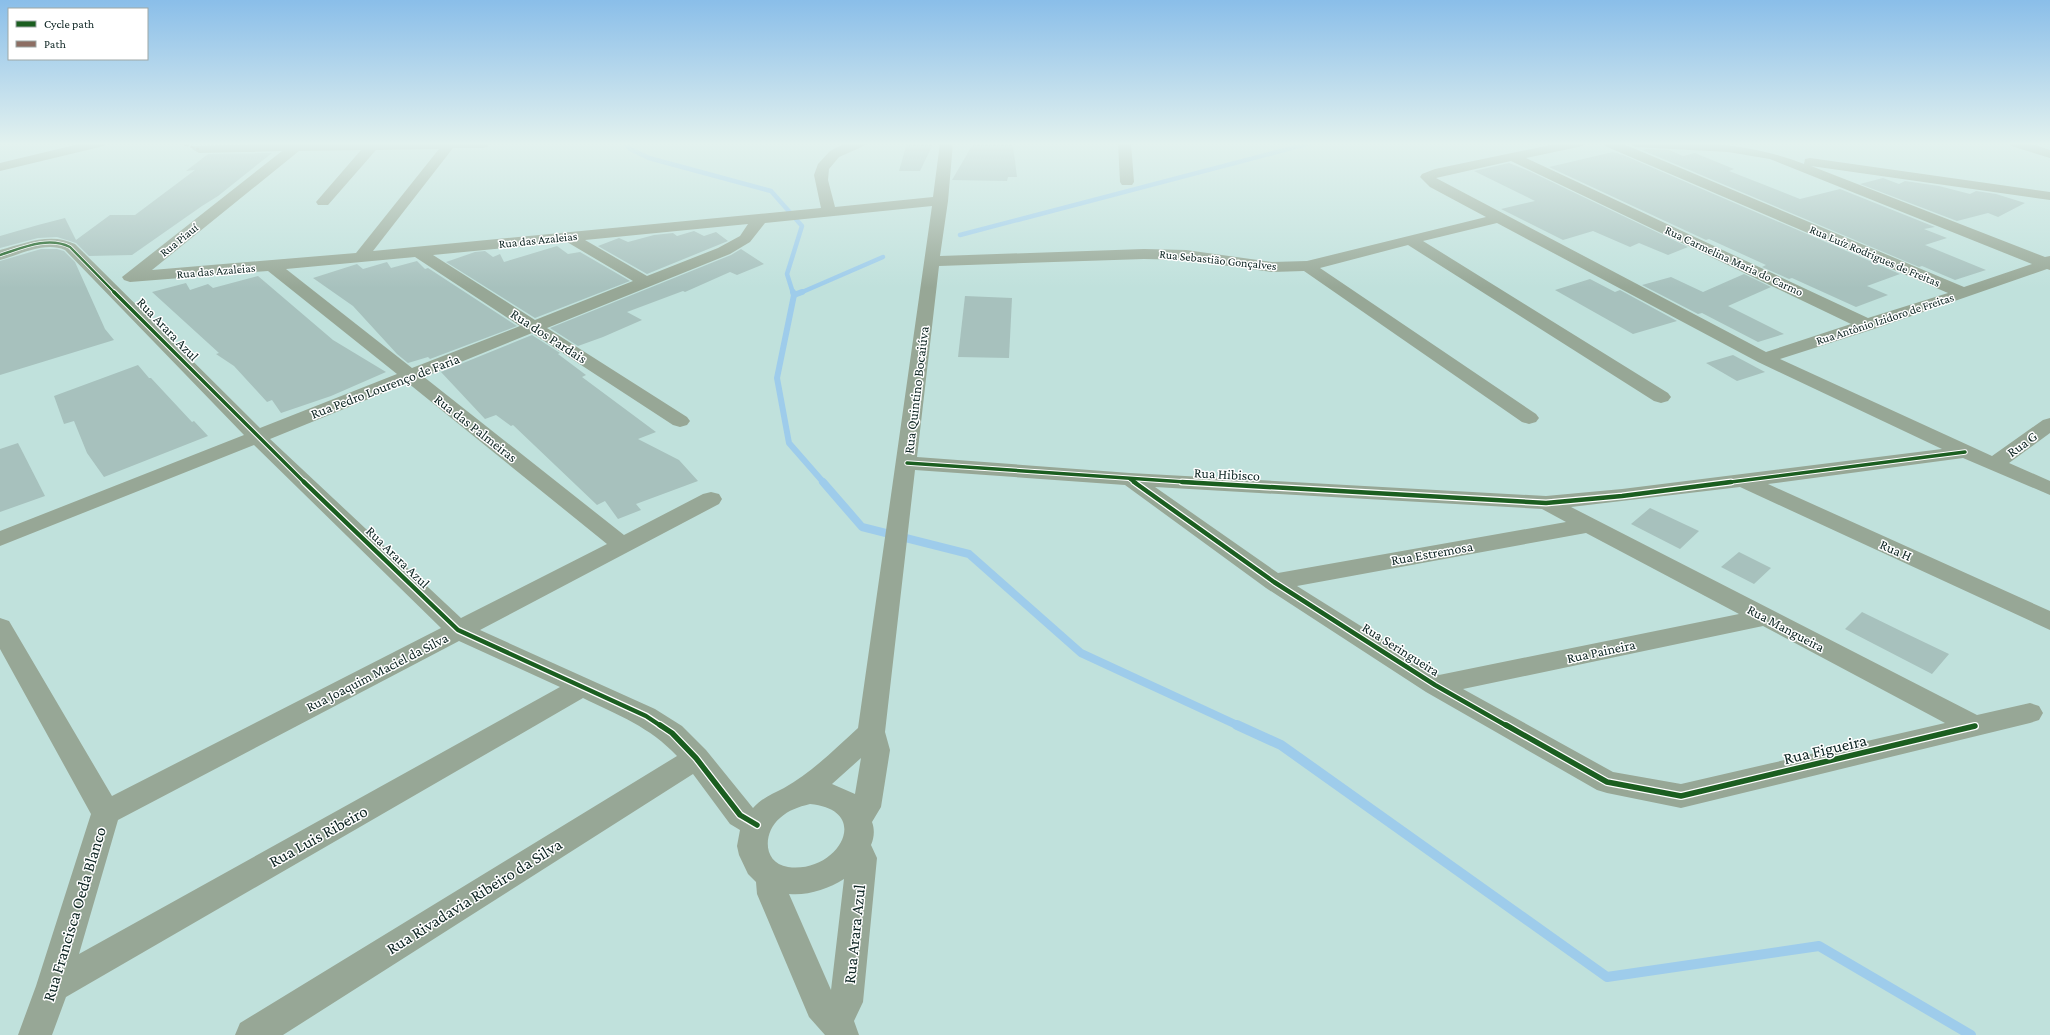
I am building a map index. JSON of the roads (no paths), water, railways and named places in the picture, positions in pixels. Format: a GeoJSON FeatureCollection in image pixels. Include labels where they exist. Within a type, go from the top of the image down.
{"type":"FeatureCollection","features":[{"type":"Feature","properties":{"kind":"street","name":"Rua Piauí"},"geometry":{"type":"LineString","coordinates":[[108,283],[136,275],[240,191]]}},
{"type":"Feature","properties":{"kind":"street"},"geometry":{"type":"LineString","coordinates":[[323,202],[332,191]]}},
{"type":"Feature","properties":{"kind":"street"},"geometry":{"type":"LineString","coordinates":[[361,257],[412,191]]}},
{"type":"Feature","properties":{"kind":"street"},"geometry":{"type":"LineString","coordinates":[[825,191],[829,212]]}},
{"type":"Feature","properties":{"kind":"street","name":"Rua Quintino Bocaiúva"},"geometry":{"type":"LineString","coordinates":[[856,832],[867,807],[876,750],[871,732],[902,506],[942,191]]}},
{"type":"Feature","properties":{"kind":"street"},"geometry":{"type":"LineString","coordinates":[[1449,191],[1764,358],[1993,465],[2050,489]]}},
{"type":"Feature","properties":{"kind":"street","name":"Rua Carmelina Maria do Carmo"},"geometry":{"type":"LineString","coordinates":[[1585,191],[1868,325]]}},
{"type":"Feature","properties":{"kind":"street","name":"Rua Luíz Rodrigues de Freitas"},"geometry":{"type":"LineString","coordinates":[[1724,191],[1963,293]]}},
{"type":"Feature","properties":{"kind":"street"},"geometry":{"type":"LineString","coordinates":[[1864,191],[2049,263]]}},
{"type":"Feature","properties":{"kind":"street"},"geometry":{"type":"LineString","coordinates":[[2017,191],[2050,196]]}},
{"type":"Feature","properties":{"kind":"street","name":"Rua das Azaleias"},"geometry":{"type":"LineString","coordinates":[[136,275],[163,275],[272,266],[941,201]]}},
{"type":"Feature","properties":{"kind":"street","name":"Rua Pedro Lourenço de Faria"},"geometry":{"type":"LineString","coordinates":[[0,539],[724,251],[745,238],[767,218]]}},
{"type":"Feature","properties":{"kind":"street","name":"Rua Sebastião Gonçalves"},"geometry":{"type":"LineString","coordinates":[[932,261],[1144,254],[1186,255],[1272,267],[1307,266],[1412,241],[1498,218]]}},
{"type":"Feature","properties":{"kind":"street"},"geometry":{"type":"LineString","coordinates":[[569,237],[646,282]]}},
{"type":"Feature","properties":{"kind":"street"},"geometry":{"type":"LineString","coordinates":[[1412,241],[1662,397]]}},
{"type":"Feature","properties":{"kind":"street","name":"Rua Arara Azul"},"geometry":{"type":"LineString","coordinates":[[0,256],[43,243],[65,243],[108,283],[256,436],[458,630],[646,716],[672,733],[696,758],[740,815],[756,825]]}},
{"type":"Feature","properties":{"kind":"street","name":"Rua dos Pardais"},"geometry":{"type":"LineString","coordinates":[[418,252],[680,421]]}},
{"type":"Feature","properties":{"kind":"street","name":"Rua Antônio Izidoro de Freitas"},"geometry":{"type":"LineString","coordinates":[[1764,358],[1868,325],[2049,263]]}},
{"type":"Feature","properties":{"kind":"street","name":"Rua das Palmeiras"},"geometry":{"type":"LineString","coordinates":[[272,266],[623,544]]}},
{"type":"Feature","properties":{"kind":"street"},"geometry":{"type":"LineString","coordinates":[[1307,266],[1529,418]]}},
{"type":"Feature","properties":{"kind":"street","name":"Rua G"},"geometry":{"type":"LineString","coordinates":[[1993,465],[2050,424]]}},
{"type":"Feature","properties":{"kind":"street"},"geometry":{"type":"LineString","coordinates":[[1546,504],[1965,452]]}},
{"type":"Feature","properties":{"kind":"street","name":"Rua Hibisco"},"geometry":{"type":"LineString","coordinates":[[907,463],[1130,479],[1546,504]]}},
{"type":"Feature","properties":{"kind":"street","name":"Rua Seringueira"},"geometry":{"type":"LineString","coordinates":[[1130,479],[1274,582],[1436,685],[1607,782],[1680,796]]}},
{"type":"Feature","properties":{"kind":"street","name":"Rua H"},"geometry":{"type":"LineString","coordinates":[[1742,480],[2050,621]]}},
{"type":"Feature","properties":{"kind":"street","name":"Rua Joaquim Maciel da Silva"},"geometry":{"type":"LineString","coordinates":[[106,813],[712,499]]}},
{"type":"Feature","properties":{"kind":"street","name":"Rua Mangueira"},"geometry":{"type":"LineString","coordinates":[[1546,504],[1590,525],[1976,726]]}},
{"type":"Feature","properties":{"kind":"street","name":"Rua Estremosa"},"geometry":{"type":"LineString","coordinates":[[1274,582],[1590,525]]}},
{"type":"Feature","properties":{"kind":"street","name":"Rua Paineira"},"geometry":{"type":"LineString","coordinates":[[1436,685],[1766,618]]}},
{"type":"Feature","properties":{"kind":"street","name":"Rua Francisca Oeda Blanco"},"geometry":{"type":"LineString","coordinates":[[0,627],[106,813],[53,986],[35,1035]]}},
{"type":"Feature","properties":{"kind":"street","name":"Rua Luis Ribeiro"},"geometry":{"type":"LineString","coordinates":[[53,986],[582,687]]}},
{"type":"Feature","properties":{"kind":"street"},"geometry":{"type":"LineString","coordinates":[[1976,726],[2030,713]]}},
{"type":"Feature","properties":{"kind":"street","name":"Rua Figueira"},"geometry":{"type":"LineString","coordinates":[[1680,796],[1976,726]]}},
{"type":"Feature","properties":{"kind":"street"},"geometry":{"type":"LineString","coordinates":[[793,796],[831,769],[871,732]]}},
{"type":"Feature","properties":{"kind":"street","name":"Rua Rivadavia Ribeiro da Silva"},"geometry":{"type":"LineString","coordinates":[[252,1035],[696,758]]}},
{"type":"Feature","properties":{"kind":"street"},"geometry":{"type":"LineString","coordinates":[[810,792],[839,798],[850,808],[856,832],[843,863],[834,871],[818,878],[801,882],[784,880],[770,875],[758,865],[753,852],[752,839],[756,825],[766,812],[778,802],[793,796],[810,792]]}},
{"type":"Feature","properties":{"kind":"street","name":"Rua Arara Azul"},"geometry":{"type":"LineString","coordinates":[[840,1028],[846,1002],[862,858],[856,832]]}},
{"type":"Feature","properties":{"kind":"street","name":"Rua Arara Azul"},"geometry":{"type":"LineString","coordinates":[[770,875],[772,894],[821,1006],[840,1028]]}},
{"type":"Feature","properties":{"kind":"waterway"},"geometry":{"type":"LineString","coordinates":[[771,191],[802,226],[787,274],[793,293]]}},
{"type":"Feature","properties":{"kind":"waterway"},"geometry":{"type":"LineString","coordinates":[[960,235],[1127,191]]}},
{"type":"Feature","properties":{"kind":"waterway"},"geometry":{"type":"LineString","coordinates":[[800,293],[883,257]]}},
{"type":"Feature","properties":{"kind":"waterway"},"geometry":{"type":"LineString","coordinates":[[794,295],[802,292]]}},
{"type":"Feature","properties":{"kind":"waterway"},"geometry":{"type":"LineString","coordinates":[[794,295],[777,378],[789,443],[824,483]]}},
{"type":"Feature","properties":{"kind":"waterway"},"geometry":{"type":"LineString","coordinates":[[823,482],[862,527],[969,554],[1081,653],[1239,726]]}},
{"type":"Feature","properties":{"kind":"waterway"},"geometry":{"type":"LineString","coordinates":[[1237,725],[1281,745],[1607,977],[1819,946],[1971,1035]]}}]}
